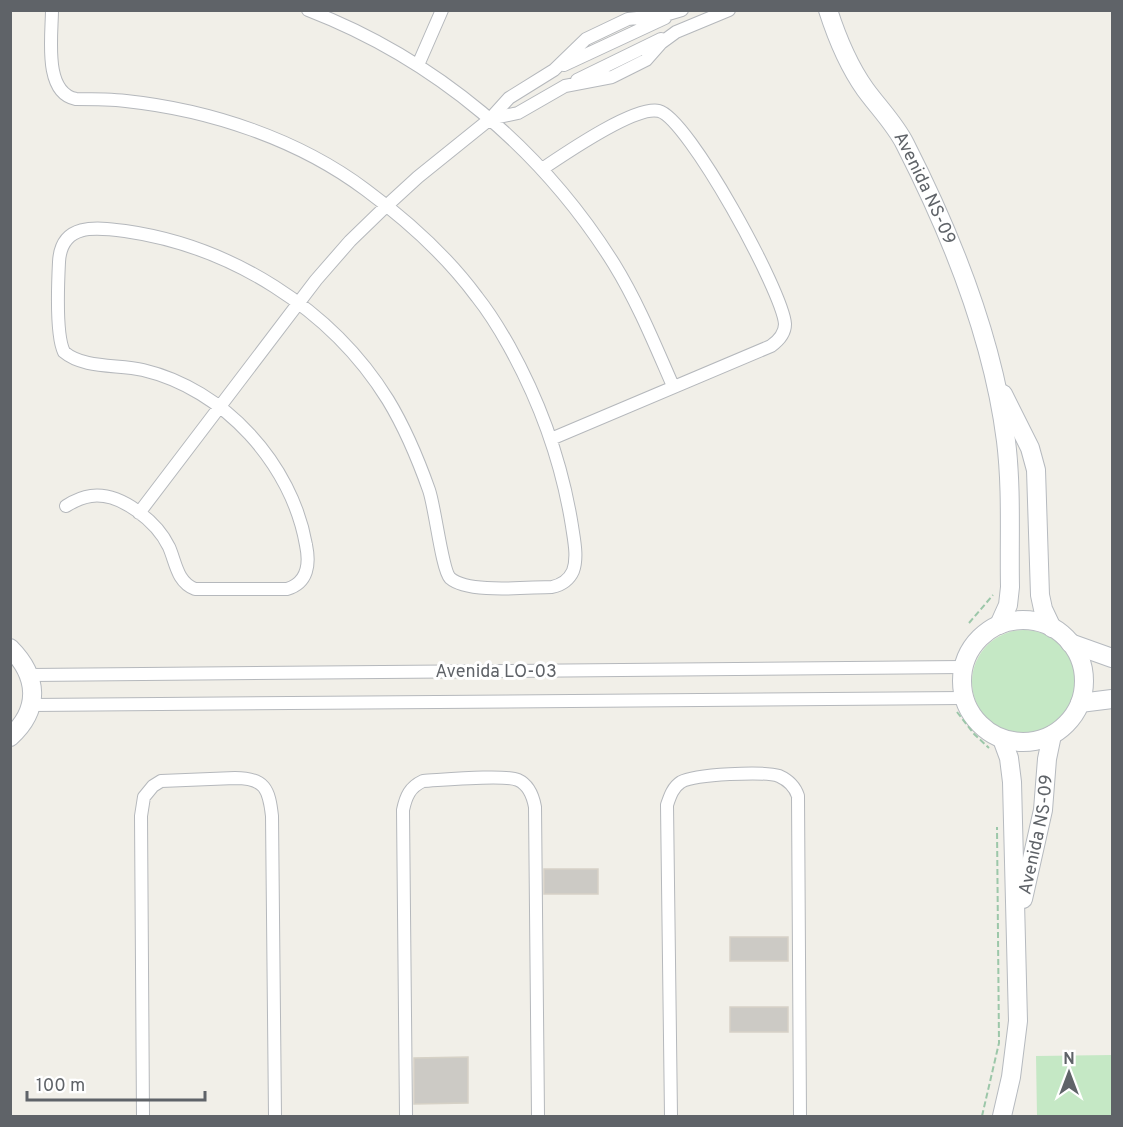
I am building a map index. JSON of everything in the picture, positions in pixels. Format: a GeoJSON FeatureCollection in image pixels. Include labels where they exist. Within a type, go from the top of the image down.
{"type":"FeatureCollection","features":[{"type":"Feature","properties":{"kind":"street"},"geometry":{"type":"LineString","coordinates":[[52,10],[53,75],[58,87],[67,96],[154,105],[235,124],[315,158],[348,178],[429,242],[477,297],[509,345],[551,439],[565,489],[574,542],[574,563],[570,576],[561,584],[552,587],[483,587],[464,585],[455,581],[445,571],[430,493],[411,445],[388,400],[362,364],[326,327],[244,268],[198,248],[145,234],[90,229],[76,231],[63,243],[59,267],[60,342],[64,352],[76,360],[128,366],[161,374],[219,407],[255,440],[284,481],[299,517],[307,546],[308,567],[302,579],[292,587],[283,589],[200,590],[192,588],[180,575],[163,537],[139,513],[114,500],[95,496],[80,499],[66,506]]}},
{"type":"Feature","properties":{"kind":"street"},"geometry":{"type":"LineString","coordinates":[[308,10],[362,34],[418,65],[490,119],[542,169],[579,213],[614,265],[641,314],[673,387]]}},
{"type":"Feature","properties":{"kind":"street"},"geometry":{"type":"LineString","coordinates":[[418,65],[442,10]]}},
{"type":"Feature","properties":{"kind":"street"},"geometry":{"type":"LineString","coordinates":[[490,119],[515,114],[565,86],[604,80],[623,72],[646,60],[661,43],[676,32],[729,10]]}},
{"type":"Feature","properties":{"kind":"street","name":"Avenida NS-09"},"geometry":{"type":"LineString","coordinates":[[828,10],[851,66],[903,141],[921,177],[975,308],[995,379],[1006,444],[1010,587],[1008,606],[999,625]]}},
{"type":"Feature","properties":{"kind":"street"},"geometry":{"type":"LineString","coordinates":[[139,513],[297,304],[345,246],[386,206],[425,171],[490,119],[509,98],[554,70],[590,36],[628,19],[678,12]]}},
{"type":"Feature","properties":{"kind":"street"},"geometry":{"type":"LineString","coordinates":[[542,169],[587,140],[638,113],[658,110],[670,118],[725,194],[780,304],[784,330],[780,338],[771,346],[551,439]]}},
{"type":"Feature","properties":{"kind":"street","name":"Avenida NS-09"},"geometry":{"type":"LineString","coordinates":[[995,379],[1026,439],[1034,461],[1038,479],[1040,595],[1043,609],[1052,628]]}},
{"type":"Feature","properties":{"kind":"street"},"geometry":{"type":"LineString","coordinates":[[1070,642],[1083,668],[1084,686],[1080,703],[1067,724],[1052,735],[1036,741],[998,746],[989,732],[960,705],[963,667],[975,643],[986,632],[999,625],[1028,620],[1052,628],[1070,642],[1113,658]]}},
{"type":"Feature","properties":{"kind":"street"},"geometry":{"type":"LineString","coordinates":[[10,648],[22,660],[32,681],[32,705],[26,719],[10,737]]}},
{"type":"Feature","properties":{"kind":"street","name":"Avenida LO-03"},"geometry":{"type":"LineString","coordinates":[[30,675],[963,667]]}},
{"type":"Feature","properties":{"kind":"street"},"geometry":{"type":"LineString","coordinates":[[1080,703],[1113,699]]}},
{"type":"Feature","properties":{"kind":"street","name":"Avenida LO-03"},"geometry":{"type":"LineString","coordinates":[[32,705],[960,705]]}},
{"type":"Feature","properties":{"kind":"street","name":"Avenida NS-09"},"geometry":{"type":"LineString","coordinates":[[1017,934],[1043,810],[1047,759],[1052,735]]}},
{"type":"Feature","properties":{"kind":"street","name":"Avenida NS-09"},"geometry":{"type":"LineString","coordinates":[[998,746],[1009,758],[1012,782],[1017,934],[1017,1041],[1002,1116]]}},
{"type":"Feature","properties":{"kind":"street"},"geometry":{"type":"LineString","coordinates":[[671,1116],[667,805],[675,788],[688,779],[753,774],[779,776],[792,786],[798,796],[800,1116]]}},
{"type":"Feature","properties":{"kind":"street"},"geometry":{"type":"LineString","coordinates":[[143,1116],[140,888],[142,803],[153,786],[161,781],[245,778],[258,782],[268,791],[272,816],[275,1116]]}},
{"type":"Feature","properties":{"kind":"street"},"geometry":{"type":"LineString","coordinates":[[406,1116],[403,810],[406,798],[412,788],[423,781],[502,778],[518,780],[525,785],[533,797],[535,807],[538,1116]]}},
{"type":"Feature","properties":{"kind":"path"},"geometry":{"type":"LineString","coordinates":[[969,623],[996,591]]}},
{"type":"Feature","properties":{"kind":"path"},"geometry":{"type":"LineString","coordinates":[[960,705],[974,734],[998,746]]}},
{"type":"Feature","properties":{"kind":"path"},"geometry":{"type":"LineString","coordinates":[[982,1116],[999,1044],[997,820]]}},
{"type":"Feature","properties":{"kind":"green space"},"geometry":{"type":"Polygon","coordinates":[[[1024,630],[1044,634],[1061,645],[1072,662],[1076,682],[1072,702],[1061,719],[1044,730],[1024,734],[1004,730],[987,719],[976,702],[972,682],[976,662],[987,645],[1004,634],[1024,630]]]}},
{"type":"Feature","properties":{"kind":"green space"},"geometry":{"type":"Polygon","coordinates":[[[1112,1055],[1112,1116],[1037,1116],[1036,1056],[1112,1055]]]}},
{"type":"Feature","properties":{"kind":"building"},"geometry":{"type":"Polygon","coordinates":[[[544,869],[598,869],[598,894],[544,894],[544,869]]]}},
{"type":"Feature","properties":{"kind":"building"},"geometry":{"type":"Polygon","coordinates":[[[730,937],[788,937],[788,961],[730,961],[730,937]]]}},
{"type":"Feature","properties":{"kind":"building"},"geometry":{"type":"Polygon","coordinates":[[[730,1007],[788,1007],[788,1032],[730,1032],[730,1007]]]}},
{"type":"Feature","properties":{"kind":"building"},"geometry":{"type":"Polygon","coordinates":[[[468,1057],[468,1103],[414,1104],[414,1058],[468,1057]]]}}]}
